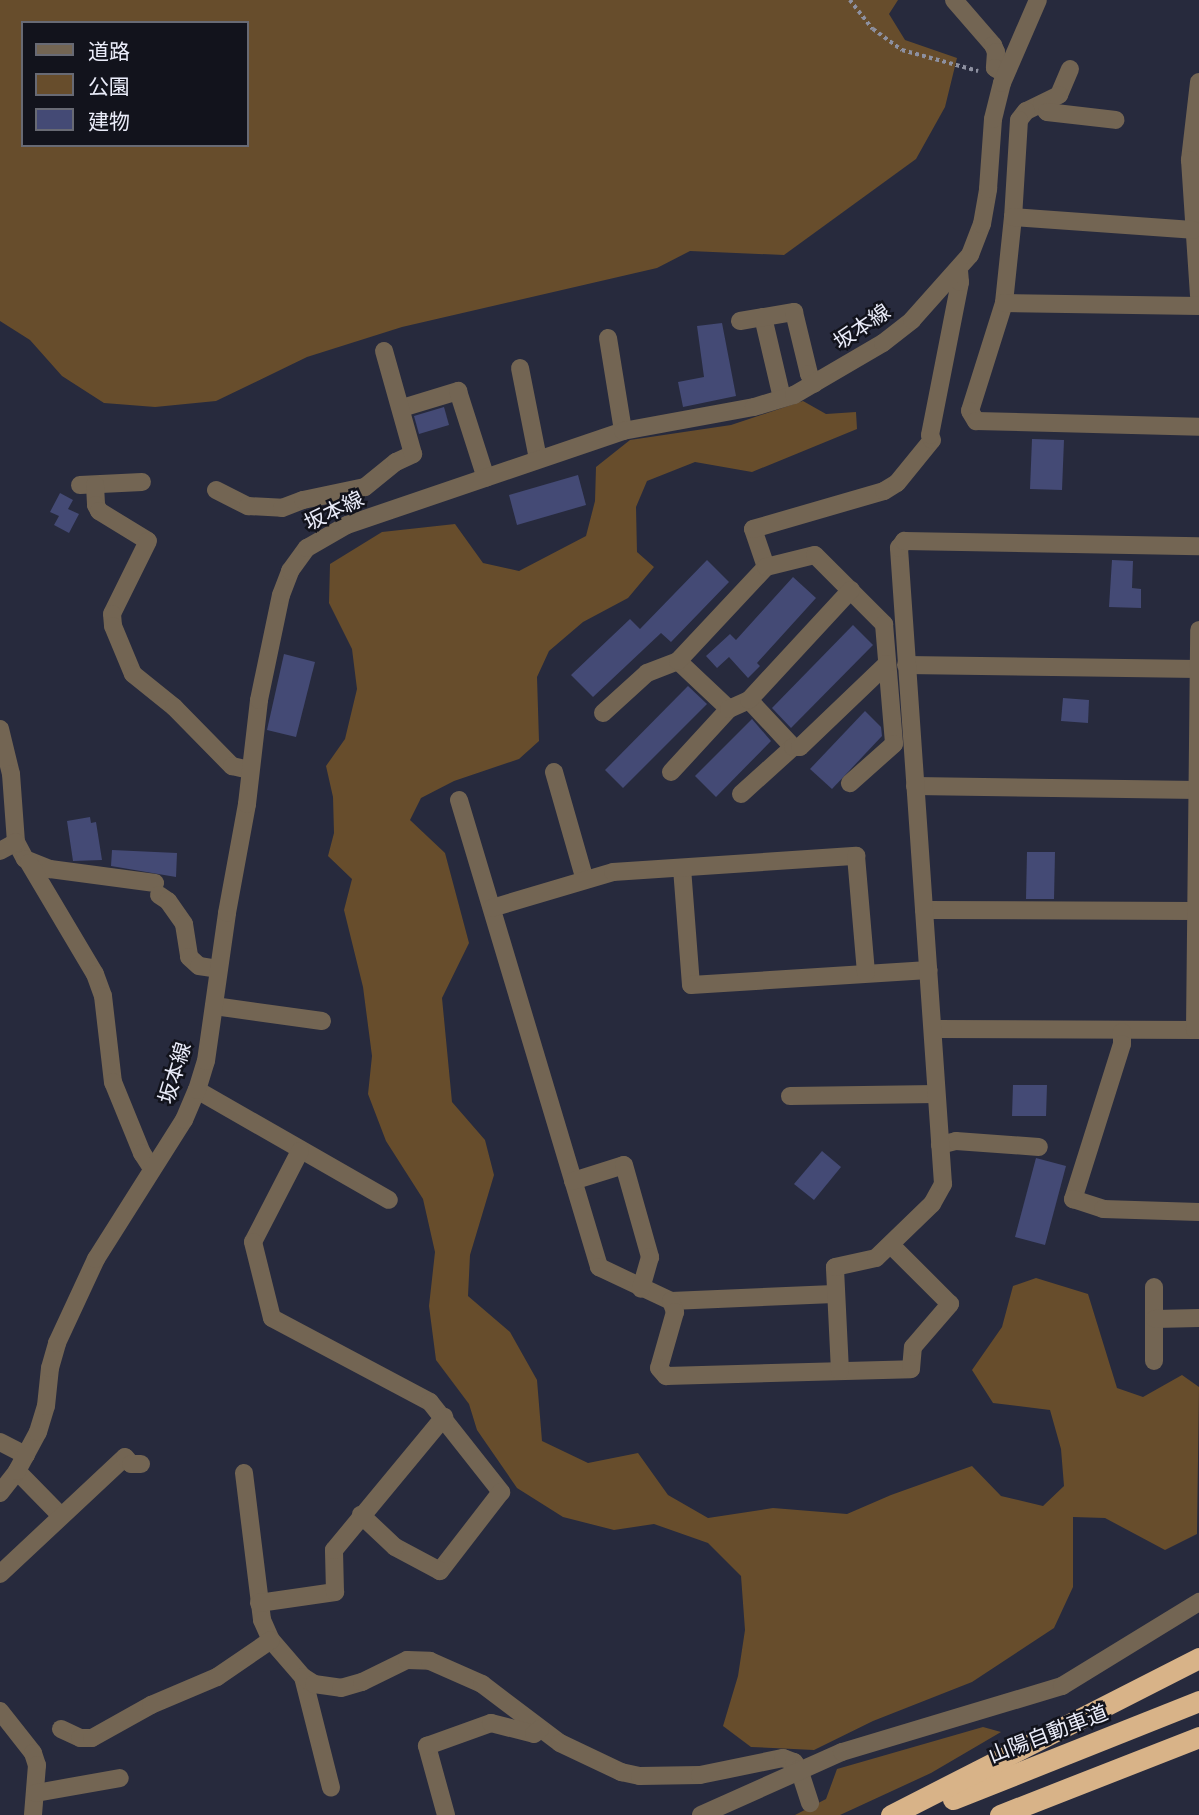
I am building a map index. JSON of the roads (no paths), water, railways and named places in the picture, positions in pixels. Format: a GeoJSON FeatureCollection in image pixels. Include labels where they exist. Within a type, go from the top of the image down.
{"type":"FeatureCollection","features":[{"type":"Feature","properties":{"kind":"highway"},"geometry":{"type":"LineString","coordinates":[[891,1815],[1199,1658]]}},
{"type":"Feature","properties":{"kind":"highway","name":"山陽自動車道"},"geometry":{"type":"LineString","coordinates":[[916,1815],[985,1784],[1199,1702]]}},
{"type":"Feature","properties":{"kind":"highway"},"geometry":{"type":"LineString","coordinates":[[1000,1815],[1199,1737]]}},
{"type":"Feature","properties":{"kind":"street"},"geometry":{"type":"LineString","coordinates":[[954,0],[993,45],[996,52],[995,68],[1003,78]]}},
{"type":"Feature","properties":{"kind":"street","name":"坂本線"},"geometry":{"type":"LineString","coordinates":[[0,1493],[21,1463],[47,1406],[50,1368],[57,1343],[96,1259],[151,1167],[184,1120],[206,1062],[259,700],[281,595],[290,571],[307,548],[347,525],[623,431],[754,407],[782,398],[814,384],[893,336],[959,271],[970,255],[982,224],[988,189],[993,119],[1003,78],[1038,0]]}},
{"type":"Feature","properties":{"kind":"street"},"geometry":{"type":"LineString","coordinates":[[1070,69],[1059,96],[1026,111],[1019,120],[1004,303],[970,411],[976,421],[1199,427]]}},
{"type":"Feature","properties":{"kind":"street"},"geometry":{"type":"LineString","coordinates":[[1199,82],[1191,160],[1192,230],[1199,296]]}},
{"type":"Feature","properties":{"kind":"street"},"geometry":{"type":"LineString","coordinates":[[1042,104],[1047,112],[1116,120]]}},
{"type":"Feature","properties":{"kind":"street"},"geometry":{"type":"LineString","coordinates":[[1013,217],[1192,230]]}},
{"type":"Feature","properties":{"kind":"street"},"geometry":{"type":"LineString","coordinates":[[766,567],[753,529],[884,491],[897,483],[932,440],[930,435],[960,282],[959,271]]}},
{"type":"Feature","properties":{"kind":"street"},"geometry":{"type":"LineString","coordinates":[[1004,303],[1199,306]]}},
{"type":"Feature","properties":{"kind":"street"},"geometry":{"type":"LineString","coordinates":[[740,321],[794,312],[814,384]]}},
{"type":"Feature","properties":{"kind":"street"},"geometry":{"type":"LineString","coordinates":[[763,317],[782,398]]}},
{"type":"Feature","properties":{"kind":"street"},"geometry":{"type":"LineString","coordinates":[[608,338],[623,431]]}},
{"type":"Feature","properties":{"kind":"street"},"geometry":{"type":"LineString","coordinates":[[216,490],[248,506],[262,509],[282,508],[303,500],[365,487],[396,462],[413,454],[384,351]]}},
{"type":"Feature","properties":{"kind":"street"},"geometry":{"type":"LineString","coordinates":[[520,368],[538,459]]}},
{"type":"Feature","properties":{"kind":"street"},"geometry":{"type":"LineString","coordinates":[[402,408],[458,391],[486,478]]}},
{"type":"Feature","properties":{"kind":"street"},"geometry":{"type":"LineString","coordinates":[[142,482],[88,485],[99,511],[148,541],[111,614],[113,626],[133,674],[174,707],[232,766],[250,770]]}},
{"type":"Feature","properties":{"kind":"street"},"geometry":{"type":"LineString","coordinates":[[840,1371],[834,1294],[835,1267],[876,1258],[932,1204],[943,1184],[936,1094],[935,1029],[899,548],[904,541],[1199,547]]}},
{"type":"Feature","properties":{"kind":"street"},"geometry":{"type":"LineString","coordinates":[[603,713],[647,673],[678,661],[766,567],[815,555],[884,624],[894,744],[850,783]]}},
{"type":"Feature","properties":{"kind":"street"},"geometry":{"type":"LineString","coordinates":[[671,772],[729,709],[749,700],[851,590]]}},
{"type":"Feature","properties":{"kind":"street"},"geometry":{"type":"LineString","coordinates":[[935,1029],[1122,1032],[1197,1030],[1195,911],[1199,631]]}},
{"type":"Feature","properties":{"kind":"street"},"geometry":{"type":"LineString","coordinates":[[678,661],[729,709]]}},
{"type":"Feature","properties":{"kind":"street"},"geometry":{"type":"LineString","coordinates":[[741,794],[793,747],[800,747],[887,664]]}},
{"type":"Feature","properties":{"kind":"street"},"geometry":{"type":"LineString","coordinates":[[906,665],[1198,669]]}},
{"type":"Feature","properties":{"kind":"street"},"geometry":{"type":"LineString","coordinates":[[749,700],[793,747]]}},
{"type":"Feature","properties":{"kind":"street"},"geometry":{"type":"LineString","coordinates":[[0,729],[10,774],[8,847],[29,863],[50,869],[157,889],[184,924],[189,957],[199,966],[218,970]]}},
{"type":"Feature","properties":{"kind":"street"},"geometry":{"type":"LineString","coordinates":[[554,772],[586,880]]}},
{"type":"Feature","properties":{"kind":"street"},"geometry":{"type":"LineString","coordinates":[[915,786],[1198,790]]}},
{"type":"Feature","properties":{"kind":"street"},"geometry":{"type":"LineString","coordinates":[[459,800],[599,1267],[671,1301],[834,1294]]}},
{"type":"Feature","properties":{"kind":"street"},"geometry":{"type":"LineString","coordinates":[[492,908],[613,872],[856,856],[866,973]]}},
{"type":"Feature","properties":{"kind":"street"},"geometry":{"type":"LineString","coordinates":[[29,863],[95,974],[103,996],[113,1082],[142,1153],[151,1167]]}},
{"type":"Feature","properties":{"kind":"street"},"geometry":{"type":"LineString","coordinates":[[682,868],[691,985],[929,970]]}},
{"type":"Feature","properties":{"kind":"street"},"geometry":{"type":"LineString","coordinates":[[924,910],[1195,911]]}},
{"type":"Feature","properties":{"kind":"street"},"geometry":{"type":"LineString","coordinates":[[214,1006],[322,1021]]}},
{"type":"Feature","properties":{"kind":"street"},"geometry":{"type":"LineString","coordinates":[[1122,1032],[1122,1044],[1073,1199],[1103,1209],[1199,1212]]}},
{"type":"Feature","properties":{"kind":"street"},"geometry":{"type":"LineString","coordinates":[[197,1090],[300,1152],[389,1200]]}},
{"type":"Feature","properties":{"kind":"street"},"geometry":{"type":"LineString","coordinates":[[790,1096],[936,1094]]}},
{"type":"Feature","properties":{"kind":"street"},"geometry":{"type":"LineString","coordinates":[[940,1145],[956,1141],[1039,1147]]}},
{"type":"Feature","properties":{"kind":"street"},"geometry":{"type":"LineString","coordinates":[[300,1152],[253,1242],[272,1318],[430,1402],[501,1492],[440,1571],[395,1547],[361,1515]]}},
{"type":"Feature","properties":{"kind":"street"},"geometry":{"type":"LineString","coordinates":[[573,1181],[624,1165],[650,1257],[641,1289]]}},
{"type":"Feature","properties":{"kind":"street"},"geometry":{"type":"LineString","coordinates":[[671,1301],[675,1312],[659,1368],[666,1376],[911,1369],[913,1347],[950,1304],[891,1245]]}},
{"type":"Feature","properties":{"kind":"street"},"geometry":{"type":"LineString","coordinates":[[1154,1287],[1154,1361]]}},
{"type":"Feature","properties":{"kind":"street"},"geometry":{"type":"LineString","coordinates":[[1155,1319],[1199,1318]]}},
{"type":"Feature","properties":{"kind":"street"},"geometry":{"type":"LineString","coordinates":[[259,1603],[335,1592],[334,1550],[444,1417]]}},
{"type":"Feature","properties":{"kind":"street"},"geometry":{"type":"LineString","coordinates":[[0,1442],[21,1463],[61,1516]]}},
{"type":"Feature","properties":{"kind":"street"},"geometry":{"type":"LineString","coordinates":[[0,1574],[125,1457],[131,1464],[141,1464]]}},
{"type":"Feature","properties":{"kind":"street"},"geometry":{"type":"LineString","coordinates":[[244,1472],[262,1620],[271,1640],[303,1677],[314,1684],[341,1688],[362,1682],[407,1660],[430,1661],[482,1684],[540,1730],[621,1772],[640,1776],[700,1775],[783,1758],[794,1762],[799,1769],[810,1803]]}},
{"type":"Feature","properties":{"kind":"street"},"geometry":{"type":"LineString","coordinates":[[701,1815],[842,1752],[1062,1686],[1199,1602]]}},
{"type":"Feature","properties":{"kind":"street"},"geometry":{"type":"LineString","coordinates":[[61,1729],[80,1738],[103,1734],[151,1705],[217,1677],[271,1640]]}},
{"type":"Feature","properties":{"kind":"street"},"geometry":{"type":"LineString","coordinates":[[303,1677],[331,1788]]}},
{"type":"Feature","properties":{"kind":"street"},"geometry":{"type":"LineString","coordinates":[[0,1711],[33,1752],[37,1765],[33,1815]]}},
{"type":"Feature","properties":{"kind":"street"},"geometry":{"type":"LineString","coordinates":[[446,1815],[427,1746],[491,1723],[534,1734],[540,1730]]}},
{"type":"Feature","properties":{"kind":"street"},"geometry":{"type":"LineString","coordinates":[[36,1793],[120,1778]]}}]}
